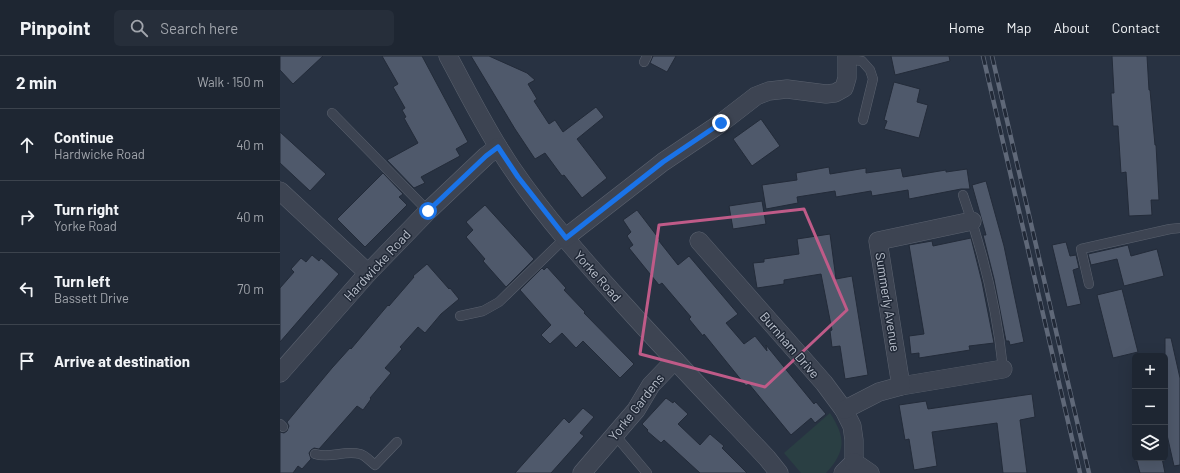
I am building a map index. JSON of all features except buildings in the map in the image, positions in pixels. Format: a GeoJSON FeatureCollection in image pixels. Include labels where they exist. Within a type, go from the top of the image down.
{"type":"FeatureCollection","features":[{"type":"Feature","properties":{"kind":"street","name":"Yorke Road"},"geometry":{"type":"LineString","coordinates":[[448,56],[498,147],[514,172],[566,238],[779,473]]}},
{"type":"Feature","properties":{"kind":"street"},"geometry":{"type":"LineString","coordinates":[[566,238],[663,162],[721,123],[756,96],[768,91],[787,89],[826,94],[835,93],[844,88],[847,78],[848,57]]}},
{"type":"Feature","properties":{"kind":"street","name":"Hardwicke Road"},"geometry":{"type":"LineString","coordinates":[[280,373],[368,273],[428,211],[486,156],[498,147]]}},
{"type":"Feature","properties":{"kind":"street"},"geometry":{"type":"LineString","coordinates":[[280,191],[368,273]]}},
{"type":"Feature","properties":{"kind":"street","name":"Summerly Avenue"},"geometry":{"type":"LineString","coordinates":[[901,386],[878,241],[972,221]]}},
{"type":"Feature","properties":{"kind":"street","name":"Burnham Drive"},"geometry":{"type":"LineString","coordinates":[[699,241],[824,383],[844,410],[852,426],[854,440],[848,467],[870,473]]}},
{"type":"Feature","properties":{"kind":"street","name":"Yorke Gardens"},"geometry":{"type":"LineString","coordinates":[[582,473],[636,410],[651,385],[675,360]]}},
{"type":"Feature","properties":{"kind":"street"},"geometry":{"type":"LineString","coordinates":[[844,410],[879,392],[901,386],[1003,369]]}},
{"type":"Feature","properties":{"kind":"lane"},"geometry":{"type":"LineString","coordinates":[[848,57],[862,61],[870,70],[873,79],[863,120]]}},
{"type":"Feature","properties":{"kind":"lane"},"geometry":{"type":"LineString","coordinates":[[332,113],[428,211]]}},
{"type":"Feature","properties":{"kind":"lane"},"geometry":{"type":"LineString","coordinates":[[963,195],[972,221],[990,287],[1001,346],[1003,369]]}},
{"type":"Feature","properties":{"kind":"lane"},"geometry":{"type":"LineString","coordinates":[[1089,284],[1081,248],[1180,228]]}},
{"type":"Feature","properties":{"kind":"lane"},"geometry":{"type":"LineString","coordinates":[[460,316],[483,310],[499,302],[566,238]]}},
{"type":"Feature","properties":{"kind":"lane"},"geometry":{"type":"LineString","coordinates":[[615,435],[648,473]]}},
{"type":"Feature","properties":{"kind":"lane"},"geometry":{"type":"LineString","coordinates":[[315,454],[323,457],[349,453],[361,454],[375,465],[397,442]]}},
{"type":"Feature","properties":{"kind":"highlighted area"},"geometry":{"type":"Polygon","coordinates":[[[804,209],[847,310],[765,387],[640,354],[659,225],[804,209]]]}},
{"type":"Feature","properties":{"kind":"green space"},"geometry":{"type":"Polygon","coordinates":[[[830,413],[841,437],[842,444],[837,458],[826,473],[801,473],[784,453],[830,413]]]}},
{"type":"Feature","properties":{"kind":"railway"},"geometry":{"type":"LineString","coordinates":[[983,56],[1080,473]]}},
{"type":"Feature","properties":{"kind":"railway"},"geometry":{"type":"LineString","coordinates":[[992,56],[1089,473]]}},
{"type":"Feature","properties":{"kind":"route"},"geometry":{"type":"LineString","coordinates":[[428,211],[486,156],[498,147],[540,207],[566,238],[663,162],[721,123]]}}]}
